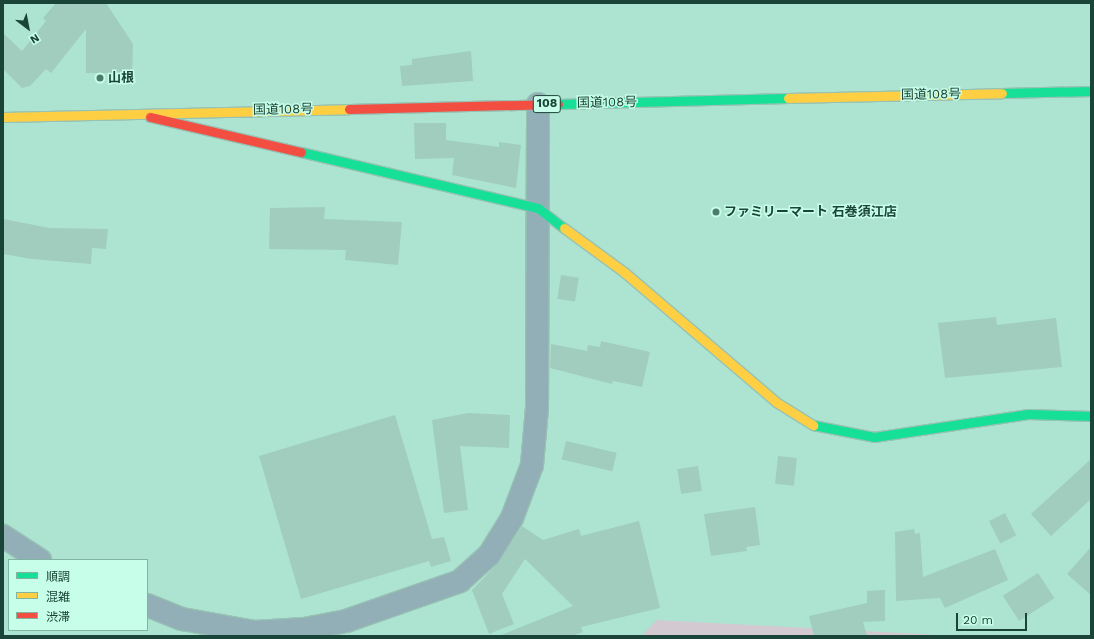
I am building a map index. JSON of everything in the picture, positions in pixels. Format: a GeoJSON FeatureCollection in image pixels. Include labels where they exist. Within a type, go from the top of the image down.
{"type":"FeatureCollection","features":[{"type":"Feature","properties":{"kind":"main road","name":"国道108号"},"geometry":{"type":"LineString","coordinates":[[3,117],[1091,91]]}},
{"type":"Feature","properties":{"kind":"main road"},"geometry":{"type":"LineString","coordinates":[[138,114],[538,208],[624,272],[776,402],[809,424],[874,436],[1028,414],[1091,416]]}},
{"type":"Feature","properties":{"kind":"street"},"geometry":{"type":"LineString","coordinates":[[148,605],[182,619],[255,632],[304,629],[346,621],[460,580],[489,556],[512,518],[532,465],[537,408],[538,104]]}},
{"type":"Feature","properties":{"kind":"street"},"geometry":{"type":"LineString","coordinates":[[3,536],[38,559]]}},
{"type":"Feature","properties":{"kind":"shaded area"},"geometry":{"type":"Polygon","coordinates":[[[657,620],[956,636],[641,636],[657,620]]]}},
{"type":"Feature","properties":{"kind":"building"},"geometry":{"type":"Polygon","coordinates":[[[56,3],[106,3],[133,44],[132,73],[86,73],[86,29],[51,73],[46,69],[30,86],[22,88],[3,69],[3,33],[22,51],[46,21],[43,18],[56,3]]]}},
{"type":"Feature","properties":{"kind":"building"},"geometry":{"type":"Polygon","coordinates":[[[471,51],[473,81],[402,86],[400,66],[412,65],[412,59],[471,51]]]}},
{"type":"Feature","properties":{"kind":"building"},"geometry":{"type":"Polygon","coordinates":[[[414,123],[446,123],[446,140],[499,147],[499,142],[521,145],[516,188],[452,175],[454,158],[415,159],[414,123]]]}},
{"type":"Feature","properties":{"kind":"building"},"geometry":{"type":"Polygon","coordinates":[[[325,207],[324,219],[402,222],[398,265],[345,260],[346,250],[269,249],[270,208],[325,207]]]}},
{"type":"Feature","properties":{"kind":"building"},"geometry":{"type":"Polygon","coordinates":[[[3,219],[50,228],[108,229],[106,249],[92,248],[91,264],[32,259],[3,254],[3,219]]]}},
{"type":"Feature","properties":{"kind":"building"},"geometry":{"type":"Polygon","coordinates":[[[561,275],[579,278],[575,302],[557,299],[561,275]]]}},
{"type":"Feature","properties":{"kind":"building"},"geometry":{"type":"Polygon","coordinates":[[[996,317],[997,325],[1056,318],[1062,367],[945,378],[938,323],[996,317]]]}},
{"type":"Feature","properties":{"kind":"building"},"geometry":{"type":"Polygon","coordinates":[[[601,341],[650,352],[642,387],[613,381],[612,384],[550,368],[551,344],[587,351],[588,345],[600,347],[601,341]]]}},
{"type":"Feature","properties":{"kind":"building"},"geometry":{"type":"Polygon","coordinates":[[[468,413],[510,415],[509,448],[460,446],[468,510],[444,513],[432,420],[468,413]]]}},
{"type":"Feature","properties":{"kind":"building"},"geometry":{"type":"Polygon","coordinates":[[[395,415],[432,539],[444,537],[451,561],[431,567],[429,561],[301,599],[259,456],[395,415]]]}},
{"type":"Feature","properties":{"kind":"building"},"geometry":{"type":"Polygon","coordinates":[[[566,441],[617,453],[612,471],[562,460],[566,441]]]}},
{"type":"Feature","properties":{"kind":"building"},"geometry":{"type":"Polygon","coordinates":[[[778,456],[797,458],[794,486],[775,484],[778,456]]]}},
{"type":"Feature","properties":{"kind":"building"},"geometry":{"type":"Polygon","coordinates":[[[1091,459],[1091,499],[1051,536],[1031,514],[1091,459]]]}},
{"type":"Feature","properties":{"kind":"building"},"geometry":{"type":"Polygon","coordinates":[[[698,466],[702,491],[681,494],[677,469],[698,466]]]}},
{"type":"Feature","properties":{"kind":"building"},"geometry":{"type":"Polygon","coordinates":[[[755,507],[760,545],[746,547],[747,551],[711,556],[704,514],[755,507]]]}},
{"type":"Feature","properties":{"kind":"building"},"geometry":{"type":"Polygon","coordinates":[[[1005,513],[1016,535],[1000,543],[989,521],[1005,513]]]}},
{"type":"Feature","properties":{"kind":"building"},"geometry":{"type":"Polygon","coordinates":[[[639,521],[660,608],[581,627],[583,632],[572,636],[499,636],[573,606],[525,559],[502,594],[514,624],[489,634],[472,590],[499,562],[522,526],[543,540],[579,529],[581,536],[639,521]]]}},
{"type":"Feature","properties":{"kind":"building"},"geometry":{"type":"Polygon","coordinates":[[[914,529],[915,534],[920,533],[923,577],[995,549],[1008,580],[945,608],[940,598],[896,601],[895,532],[914,529]]]}},
{"type":"Feature","properties":{"kind":"building"},"geometry":{"type":"Polygon","coordinates":[[[1091,547],[1091,595],[1067,574],[1091,547]]]}},
{"type":"Feature","properties":{"kind":"building"},"geometry":{"type":"Polygon","coordinates":[[[1038,573],[1054,598],[1019,621],[1003,596],[1038,573]]]}},
{"type":"Feature","properties":{"kind":"building"},"geometry":{"type":"Polygon","coordinates":[[[885,590],[885,621],[863,622],[867,636],[814,636],[809,616],[867,603],[867,591],[885,590]]]}},
{"type":"Feature","properties":{"kind":"traffic: fast"},"geometry":{"type":"LineString","coordinates":[[1002,93],[1091,91]]}},
{"type":"Feature","properties":{"kind":"traffic: fast"},"geometry":{"type":"LineString","coordinates":[[558,104],[788,98]]}},
{"type":"Feature","properties":{"kind":"traffic: fast"},"geometry":{"type":"LineString","coordinates":[[301,152],[538,208],[564,228]]}},
{"type":"Feature","properties":{"kind":"traffic: fast"},"geometry":{"type":"LineString","coordinates":[[813,425],[874,437],[1028,414],[1091,416]]}},
{"type":"Feature","properties":{"kind":"traffic: slow"},"geometry":{"type":"LineString","coordinates":[[788,98],[1002,93]]}},
{"type":"Feature","properties":{"kind":"traffic: slow"},"geometry":{"type":"LineString","coordinates":[[3,117],[349,109]]}},
{"type":"Feature","properties":{"kind":"traffic: slow"},"geometry":{"type":"LineString","coordinates":[[564,228],[624,272],[776,402],[813,425]]}},
{"type":"Feature","properties":{"kind":"traffic: jam"},"geometry":{"type":"LineString","coordinates":[[349,109],[558,104]]}},
{"type":"Feature","properties":{"kind":"traffic: jam"},"geometry":{"type":"LineString","coordinates":[[150,117],[301,152]]}},
{"type":"Feature","properties":{"kind":"place","name":"山根"},"geometry":{"type":"Point","coordinates":[100,78]}},
{"type":"Feature","properties":{"kind":"place","name":"ファミリーマート 石巻須江店"},"geometry":{"type":"Point","coordinates":[716,212]}}]}
